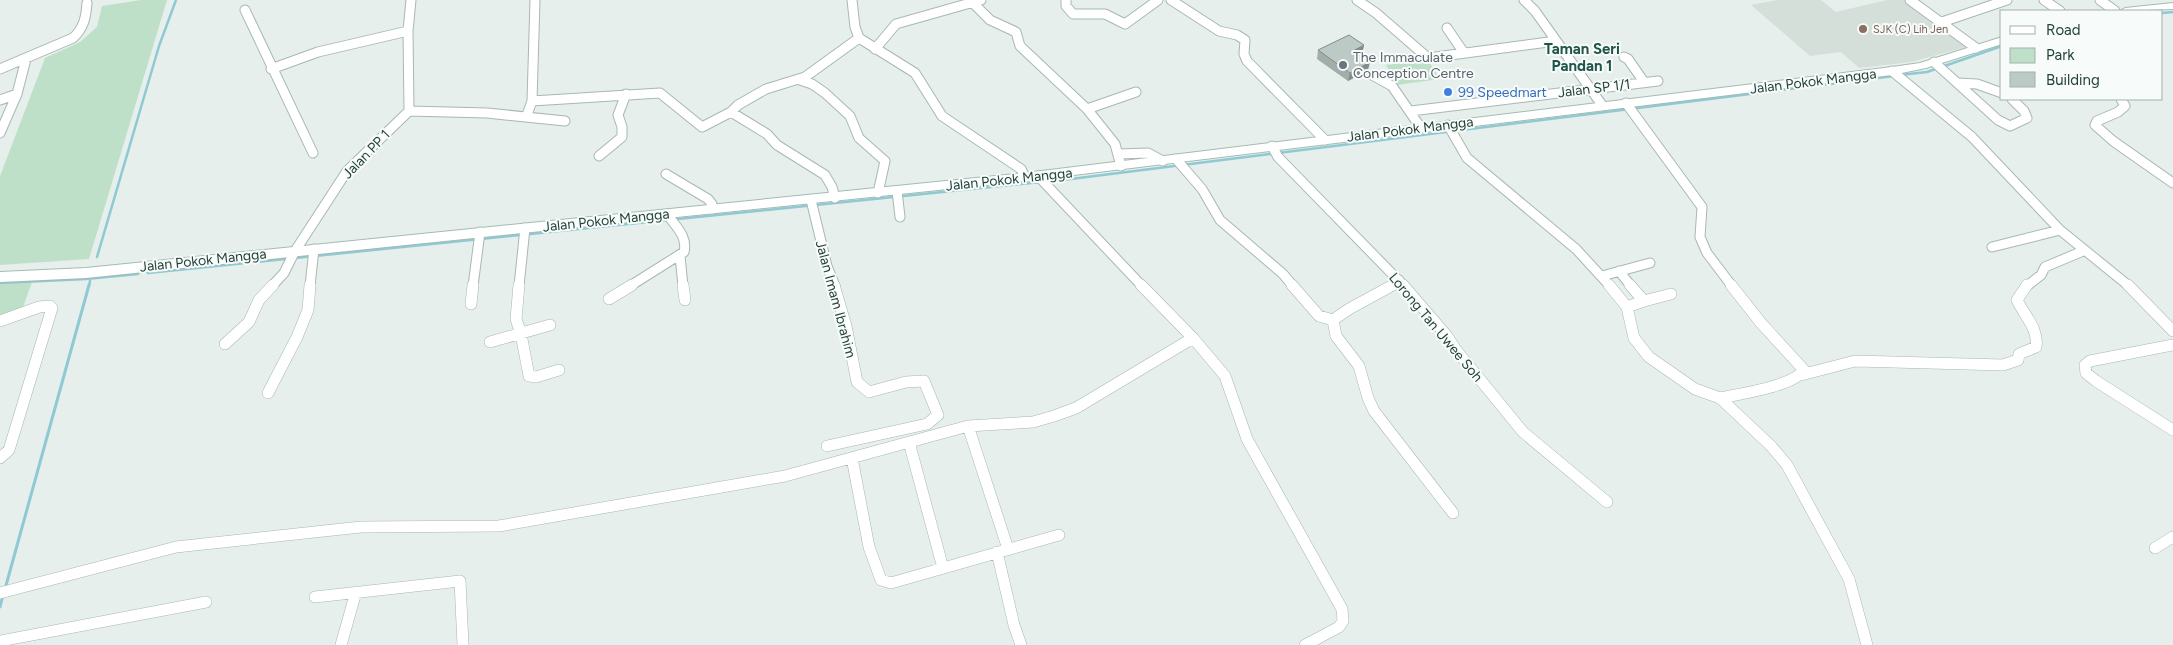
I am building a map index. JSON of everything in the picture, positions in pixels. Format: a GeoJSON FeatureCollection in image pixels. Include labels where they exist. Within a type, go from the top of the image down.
{"type":"FeatureCollection","features":[{"type":"Feature","properties":{"kind":"main road"},"geometry":{"type":"LineString","coordinates":[[2135,10],[2173,6]]}},
{"type":"Feature","properties":{"kind":"main road","name":"Jalan Pokok Mangga"},"geometry":{"type":"LineString","coordinates":[[3,276],[86,273],[294,253],[313,255],[670,218],[712,210],[812,205],[835,198],[878,193],[898,195],[1038,180],[1120,160],[1163,160],[1180,163],[1274,151],[1325,140],[1420,128],[1450,130],[1602,105],[1629,107],[1896,74],[1938,66],[1976,48],[2000,41]]}},
{"type":"Feature","properties":{"kind":"street"},"geometry":{"type":"LineString","coordinates":[[411,0],[408,31],[409,111],[458,111],[527,115],[564,121]]}},
{"type":"Feature","properties":{"kind":"street"},"geometry":{"type":"LineString","coordinates":[[527,115],[532,101],[535,0]]}},
{"type":"Feature","properties":{"kind":"street"},"geometry":{"type":"LineString","coordinates":[[852,0],[854,27],[859,38],[915,73],[942,116],[1038,180],[1193,338],[1225,376],[1247,439],[1342,609],[1343,620],[1339,627],[1305,645]]}},
{"type":"Feature","properties":{"kind":"street"},"geometry":{"type":"LineString","coordinates":[[1066,0],[1066,6],[1073,14],[1105,14],[1125,24],[1158,0]]}},
{"type":"Feature","properties":{"kind":"street"},"geometry":{"type":"LineString","coordinates":[[1171,0],[1220,31],[1237,35],[1245,40],[1244,54],[1247,61],[1325,140]]}},
{"type":"Feature","properties":{"kind":"street"},"geometry":{"type":"LineString","coordinates":[[1357,0],[1376,13],[1428,58],[1556,41]]}},
{"type":"Feature","properties":{"kind":"street"},"geometry":{"type":"LineString","coordinates":[[1524,0],[1535,11],[1602,105]]}},
{"type":"Feature","properties":{"kind":"street"},"geometry":{"type":"LineString","coordinates":[[1910,0],[1939,23],[1976,48]]}},
{"type":"Feature","properties":{"kind":"street"},"geometry":{"type":"LineString","coordinates":[[1939,23],[2007,0]]}},
{"type":"Feature","properties":{"kind":"street"},"geometry":{"type":"LineString","coordinates":[[2044,0],[2059,10]]}},
{"type":"Feature","properties":{"kind":"street"},"geometry":{"type":"LineString","coordinates":[[2100,0],[2114,10]]}},
{"type":"Feature","properties":{"kind":"street"},"geometry":{"type":"LineString","coordinates":[[875,49],[887,30],[896,24],[977,2],[990,20],[1016,32],[1020,46],[1087,109],[1115,144],[1120,160]]}},
{"type":"Feature","properties":{"kind":"street"},"geometry":{"type":"LineString","coordinates":[[0,69],[73,38],[82,31],[86,23],[87,3]]}},
{"type":"Feature","properties":{"kind":"street"},"geometry":{"type":"LineString","coordinates":[[245,10],[271,69],[313,153]]}},
{"type":"Feature","properties":{"kind":"street"},"geometry":{"type":"LineString","coordinates":[[1447,28],[1464,53]]}},
{"type":"Feature","properties":{"kind":"street"},"geometry":{"type":"LineString","coordinates":[[271,69],[318,52],[408,31]]}},
{"type":"Feature","properties":{"kind":"street"},"geometry":{"type":"LineString","coordinates":[[532,101],[626,94],[650,93],[664,95],[702,127],[731,112],[738,105],[766,89],[800,80],[813,73],[859,38]]}},
{"type":"Feature","properties":{"kind":"street"},"geometry":{"type":"LineString","coordinates":[[1624,57],[1628,59],[1644,82]]}},
{"type":"Feature","properties":{"kind":"street"},"geometry":{"type":"LineString","coordinates":[[0,133],[17,94],[26,59]]}},
{"type":"Feature","properties":{"kind":"street"},"geometry":{"type":"LineString","coordinates":[[1938,66],[1998,120],[2010,126],[2027,118],[2024,111],[2013,100]]}},
{"type":"Feature","properties":{"kind":"street"},"geometry":{"type":"LineString","coordinates":[[1896,74],[1972,138],[2060,230],[2124,281],[2172,329]]}},
{"type":"Feature","properties":{"kind":"street"},"geometry":{"type":"LineString","coordinates":[[1372,75],[1392,86],[1411,111],[1420,128]]}},
{"type":"Feature","properties":{"kind":"street"},"geometry":{"type":"LineString","coordinates":[[800,80],[812,84],[825,93],[850,116],[859,138],[885,161],[885,170],[878,182],[878,193]]}},
{"type":"Feature","properties":{"kind":"street","name":"Jalan SP 1/1"},"geometry":{"type":"LineString","coordinates":[[1411,111],[1658,81]]}},
{"type":"Feature","properties":{"kind":"street"},"geometry":{"type":"LineString","coordinates":[[1957,83],[1977,84],[2000,92]]}},
{"type":"Feature","properties":{"kind":"street"},"geometry":{"type":"LineString","coordinates":[[1087,109],[1136,92]]}},
{"type":"Feature","properties":{"kind":"street"},"geometry":{"type":"LineString","coordinates":[[0,100],[17,94]]}},
{"type":"Feature","properties":{"kind":"street"},"geometry":{"type":"LineString","coordinates":[[599,156],[622,137],[622,127],[618,115],[626,94]]}},
{"type":"Feature","properties":{"kind":"street"},"geometry":{"type":"LineString","coordinates":[[2122,100],[2125,106],[2118,112],[2097,120],[2095,125],[2113,141],[2173,183]]}},
{"type":"Feature","properties":{"kind":"street"},"geometry":{"type":"LineString","coordinates":[[1629,107],[1702,207],[1700,238],[1707,253],[1761,323],[1804,370],[1801,375]]}},
{"type":"Feature","properties":{"kind":"street","name":"Jalan PP 1"},"geometry":{"type":"LineString","coordinates":[[225,344],[249,322],[258,300],[277,282],[347,171],[409,111]]}},
{"type":"Feature","properties":{"kind":"street"},"geometry":{"type":"LineString","coordinates":[[731,112],[767,134],[777,145],[825,175],[832,187],[835,198]]}},
{"type":"Feature","properties":{"kind":"street"},"geometry":{"type":"LineString","coordinates":[[1450,130],[1467,158],[1576,249],[1602,276],[1627,307],[1634,338],[1650,357],[1695,389],[1720,398],[1771,446],[1786,465],[1849,579],[1867,645]]}},
{"type":"Feature","properties":{"kind":"street","name":"Lorong Tan Uwee Soh"},"geometry":{"type":"LineString","coordinates":[[1274,151],[1399,280],[1447,336],[1456,350],[1523,432],[1607,502]]}},
{"type":"Feature","properties":{"kind":"street"},"geometry":{"type":"LineString","coordinates":[[1180,163],[1202,189],[1220,220],[1283,274],[1319,316],[1332,320]]}},
{"type":"Feature","properties":{"kind":"street"},"geometry":{"type":"LineString","coordinates":[[666,174],[708,199],[712,204],[712,210]]}},
{"type":"Feature","properties":{"kind":"street"},"geometry":{"type":"LineString","coordinates":[[898,195],[900,217]]}},
{"type":"Feature","properties":{"kind":"street","name":"Jalan Imam Ibrahim"},"geometry":{"type":"LineString","coordinates":[[812,205],[827,266],[838,295],[846,326],[857,382],[869,392],[906,382],[924,381],[938,415],[927,424],[827,446]]}},
{"type":"Feature","properties":{"kind":"street"},"geometry":{"type":"LineString","coordinates":[[609,299],[680,256],[686,246],[684,239],[670,218]]}},
{"type":"Feature","properties":{"kind":"street"},"geometry":{"type":"LineString","coordinates":[[1992,247],[2060,230]]}},
{"type":"Feature","properties":{"kind":"street"},"geometry":{"type":"LineString","coordinates":[[524,234],[516,319],[521,334],[529,376],[559,370]]}},
{"type":"Feature","properties":{"kind":"street"},"geometry":{"type":"LineString","coordinates":[[471,304],[479,237]]}},
{"type":"Feature","properties":{"kind":"street"},"geometry":{"type":"LineString","coordinates":[[1720,398],[1752,391],[1801,375],[1855,361],[2003,365],[2018,360],[2019,354],[2036,347],[2037,342],[2034,330],[2021,311],[2017,300],[2028,284],[2041,276],[2046,267],[2083,250]]}},
{"type":"Feature","properties":{"kind":"street"},"geometry":{"type":"LineString","coordinates":[[268,393],[297,337],[308,310],[313,255]]}},
{"type":"Feature","properties":{"kind":"street"},"geometry":{"type":"LineString","coordinates":[[680,256],[686,300]]}},
{"type":"Feature","properties":{"kind":"street"},"geometry":{"type":"LineString","coordinates":[[1602,276],[1650,263]]}},
{"type":"Feature","properties":{"kind":"street"},"geometry":{"type":"LineString","coordinates":[[1619,271],[1644,301]]}},
{"type":"Feature","properties":{"kind":"street"},"geometry":{"type":"LineString","coordinates":[[1332,320],[1387,290],[1399,280]]}},
{"type":"Feature","properties":{"kind":"street"},"geometry":{"type":"LineString","coordinates":[[1627,307],[1671,294]]}},
{"type":"Feature","properties":{"kind":"street"},"geometry":{"type":"LineString","coordinates":[[0,321],[39,307],[50,306],[52,312],[9,450],[3,457]]}},
{"type":"Feature","properties":{"kind":"street"},"geometry":{"type":"LineString","coordinates":[[1332,320],[1336,336],[1359,366],[1368,398],[1374,411],[1453,513]]}},
{"type":"Feature","properties":{"kind":"street"},"geometry":{"type":"LineString","coordinates":[[490,342],[550,325]]}},
{"type":"Feature","properties":{"kind":"street"},"geometry":{"type":"LineString","coordinates":[[0,593],[176,548],[360,527],[499,526],[785,476],[968,426],[1033,422],[1069,410],[1193,338]]}},
{"type":"Feature","properties":{"kind":"street"},"geometry":{"type":"LineString","coordinates":[[2173,345],[2090,361],[2085,365],[2086,373],[2096,381],[2173,430]]}},
{"type":"Feature","properties":{"kind":"street"},"geometry":{"type":"LineString","coordinates":[[968,426],[1003,551],[1014,625],[1021,645]]}},
{"type":"Feature","properties":{"kind":"street"},"geometry":{"type":"LineString","coordinates":[[909,442],[943,568]]}},
{"type":"Feature","properties":{"kind":"street"},"geometry":{"type":"LineString","coordinates":[[852,458],[869,547],[881,580],[891,583],[1059,534]]}},
{"type":"Feature","properties":{"kind":"street"},"geometry":{"type":"LineString","coordinates":[[2155,548],[2173,537]]}},
{"type":"Feature","properties":{"kind":"street"},"geometry":{"type":"LineString","coordinates":[[315,596],[460,580],[464,645]]}},
{"type":"Feature","properties":{"kind":"street"},"geometry":{"type":"LineString","coordinates":[[341,645],[356,592]]}},
{"type":"Feature","properties":{"kind":"street"},"geometry":{"type":"LineString","coordinates":[[1,640],[206,602]]}},
{"type":"Feature","properties":{"kind":"shaded area","name":"SJK (C) Lih Jen"},"geometry":{"type":"Polygon","coordinates":[[[1777,0],[1821,0],[1836,12],[1887,0],[1909,0],[1970,46],[1911,62],[1859,68],[1841,52],[1810,56],[1751,5],[1777,0]]]}},
{"type":"Feature","properties":{"kind":"green space"},"geometry":{"type":"Polygon","coordinates":[[[141,0],[167,0],[89,259],[0,265],[0,176],[45,58],[80,42],[97,27],[102,6],[141,0]]]}},
{"type":"Feature","properties":{"kind":"green space"},"geometry":{"type":"Polygon","coordinates":[[[1428,60],[1440,79],[1397,85],[1386,65],[1428,60]]]}},
{"type":"Feature","properties":{"kind":"green space"},"geometry":{"type":"Polygon","coordinates":[[[32,282],[21,313],[0,320],[0,284],[32,282]]]}},
{"type":"Feature","properties":{"kind":"building"},"geometry":{"type":"Polygon","coordinates":[[[1349,35],[1364,45],[1353,51],[1370,62],[1350,73],[1318,50],[1349,35]]]}},
{"type":"Feature","properties":{"kind":"waterway"},"geometry":{"type":"LineString","coordinates":[[97,257],[159,46],[176,0]]}},
{"type":"Feature","properties":{"kind":"waterway"},"geometry":{"type":"LineString","coordinates":[[2163,13],[2173,12]]}},
{"type":"Feature","properties":{"kind":"waterway"},"geometry":{"type":"LineString","coordinates":[[1900,75],[1927,72],[2000,47]]}},
{"type":"Feature","properties":{"kind":"waterway"},"geometry":{"type":"LineString","coordinates":[[1047,182],[1894,76]]}},
{"type":"Feature","properties":{"kind":"waterway"},"geometry":{"type":"LineString","coordinates":[[148,273],[1041,182]]}},
{"type":"Feature","properties":{"kind":"waterway"},"geometry":{"type":"LineString","coordinates":[[0,283],[86,279],[138,274]]}},
{"type":"Feature","properties":{"kind":"waterway"},"geometry":{"type":"LineString","coordinates":[[89,286],[90,281]]}},
{"type":"Feature","properties":{"kind":"waterway"},"geometry":{"type":"LineString","coordinates":[[5,589],[89,285]]}},
{"type":"Feature","properties":{"kind":"waterway"},"geometry":{"type":"LineString","coordinates":[[0,607],[3,595]]}},
{"type":"Feature","properties":{"kind":"place","name":"SJK (C) Lih Jen"},"geometry":{"type":"Point","coordinates":[1863,29]}},
{"type":"Feature","properties":{"kind":"place","name":"The Immaculate Conception Centre"},"geometry":{"type":"Point","coordinates":[1343,65]}},
{"type":"Feature","properties":{"kind":"place","name":"99 Speedmart"},"geometry":{"type":"Point","coordinates":[1448,92]}},
{"type":"Feature","properties":{"kind":"district","name":"Taman Seri Pandan 1"},"geometry":{"type":"Point","coordinates":[1582,58]}}]}
